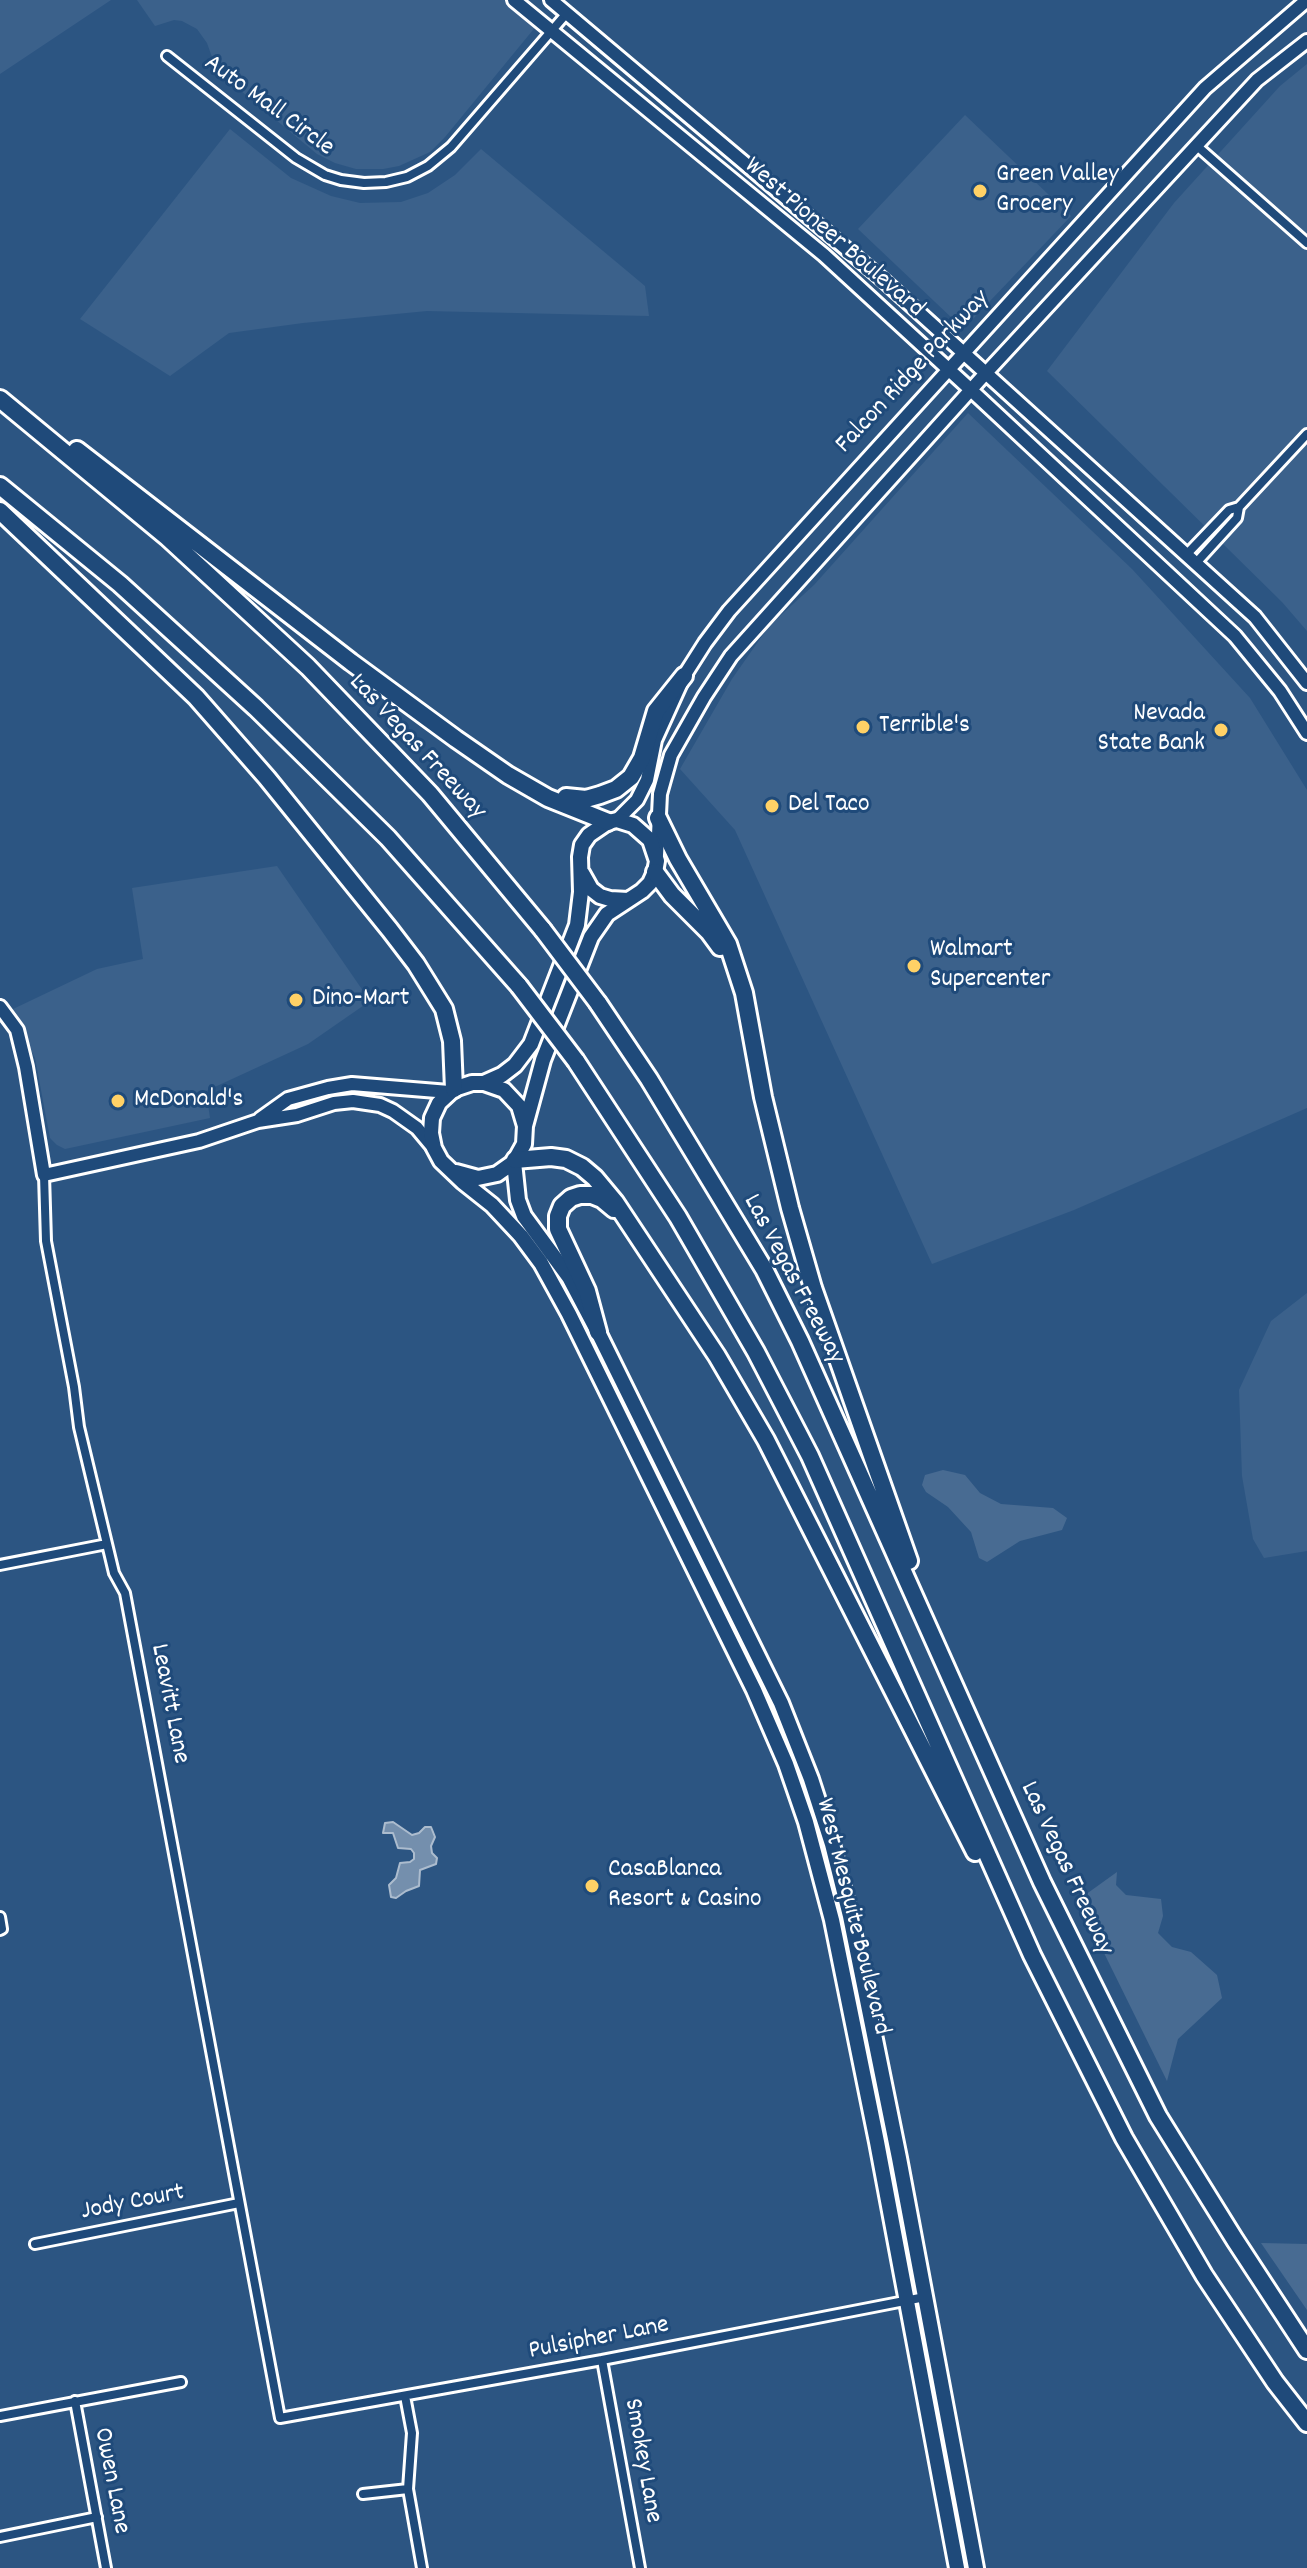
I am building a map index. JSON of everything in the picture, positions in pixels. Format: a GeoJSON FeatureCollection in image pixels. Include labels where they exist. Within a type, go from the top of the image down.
{"type":"FeatureCollection","features":[{"type":"Feature","properties":{"kind":"highway"},"geometry":{"type":"LineString","coordinates":[[0,390],[351,662],[508,775],[548,798],[612,821]]}},
{"type":"Feature","properties":{"kind":"highway","name":"Las Vegas Freeway"},"geometry":{"type":"LineString","coordinates":[[0,399],[167,537],[308,667],[430,794],[543,930],[598,1003],[657,1091],[764,1269],[800,1341],[1042,1882],[1158,2116],[1307,2350]]}},
{"type":"Feature","properties":{"kind":"highway"},"geometry":{"type":"LineString","coordinates":[[0,486],[120,584],[256,708],[388,838],[519,986],[576,1061],[678,1217],[756,1352],[810,1456],[1032,1955],[1124,2138],[1204,2275],[1275,2382],[1307,2423]]}},
{"type":"Feature","properties":{"kind":"highway"},"geometry":{"type":"LineString","coordinates":[[0,511],[207,709],[390,930],[444,1009],[452,1041],[452,1091]]}},
{"type":"Feature","properties":{"kind":"highway"},"geometry":{"type":"LineString","coordinates":[[508,775],[575,799],[586,799],[616,789],[631,777],[642,758],[656,711],[684,676]]}},
{"type":"Feature","properties":{"kind":"highway"},"geometry":{"type":"LineString","coordinates":[[658,818],[678,859],[728,944],[744,993],[763,1097],[813,1288],[948,1672]]}},
{"type":"Feature","properties":{"kind":"highway"},"geometry":{"type":"LineString","coordinates":[[656,867],[672,895],[732,959]]}},
{"type":"Feature","properties":{"kind":"highway"},"geometry":{"type":"LineString","coordinates":[[515,1161],[551,1157],[574,1163],[595,1178],[615,1202],[717,1356],[766,1440],[981,1864],[1032,1955]]}},
{"type":"Feature","properties":{"kind":"highway"},"geometry":{"type":"LineString","coordinates":[[598,1332],[587,1291],[558,1229],[558,1216],[562,1206],[580,1195],[602,1199],[619,1211]]}},
{"type":"Feature","properties":{"kind":"main road","name":"West Pioneer Boulevard"},"geometry":{"type":"LineString","coordinates":[[514,0],[801,236],[971,390],[1235,636],[1280,691],[1307,733]]}},
{"type":"Feature","properties":{"kind":"main road","name":"West Pioneer Boulevard"},"geometry":{"type":"LineString","coordinates":[[551,0],[848,250],[1191,559],[1255,617],[1307,683]]}},
{"type":"Feature","properties":{"kind":"main road","name":"Falcon Ridge Parkway"},"geometry":{"type":"LineString","coordinates":[[258,1121],[288,1099],[352,1084],[452,1091],[502,1075],[515,1065],[531,1044],[577,925],[582,845],[589,835],[637,800],[647,780],[655,740],[684,676],[705,643],[729,611],[1205,88],[1307,0]]}},
{"type":"Feature","properties":{"kind":"main road","name":"Falcon Ridge Parkway"},"geometry":{"type":"LineString","coordinates":[[656,867],[660,794],[671,755],[731,656],[985,374],[1257,80],[1307,41]]}},
{"type":"Feature","properties":{"kind":"main road"},"geometry":{"type":"LineString","coordinates":[[801,236],[838,255],[848,250]]}},
{"type":"Feature","properties":{"kind":"main road"},"geometry":{"type":"LineString","coordinates":[[452,1171],[478,1178],[497,1174],[515,1161],[524,1144],[525,1126],[543,1060],[591,937],[607,914],[650,883],[656,867],[650,840],[633,825],[612,821]]}},
{"type":"Feature","properties":{"kind":"main road"},"geometry":{"type":"LineString","coordinates":[[580,869],[584,880],[600,896],[628,900]]}},
{"type":"Feature","properties":{"kind":"main road","name":"Leavitt Lane"},"geometry":{"type":"LineString","coordinates":[[0,1007],[17,1030],[44,1175]]}},
{"type":"Feature","properties":{"kind":"main road"},"geometry":{"type":"LineString","coordinates":[[478,1083],[504,1090],[519,1106],[525,1126]]}},
{"type":"Feature","properties":{"kind":"main road"},"geometry":{"type":"LineString","coordinates":[[434,1148],[432,1118],[439,1103],[452,1091]]}},
{"type":"Feature","properties":{"kind":"main road","name":"Falcon Ridge Parkway"},"geometry":{"type":"LineString","coordinates":[[44,1175],[199,1141],[258,1121],[297,1115],[334,1103],[364,1102],[380,1105],[417,1128],[452,1171]]}},
{"type":"Feature","properties":{"kind":"main road","name":"West Mesquite Boulevard"},"geometry":{"type":"LineString","coordinates":[[515,1161],[518,1200],[524,1216],[569,1277],[598,1332],[781,1703],[811,1779],[832,1844],[850,1916],[976,2568]]}},
{"type":"Feature","properties":{"kind":"main road","name":"West Mesquite Boulevard"},"geometry":{"type":"LineString","coordinates":[[452,1171],[492,1205],[521,1236],[541,1263],[569,1314],[770,1725],[801,1808],[818,1865],[877,2142],[957,2568]]}},
{"type":"Feature","properties":{"kind":"main road"},"geometry":{"type":"LineString","coordinates":[[877,2142],[899,2158]]}},
{"type":"Feature","properties":{"kind":"street","name":"Auto Mall Circle"},"geometry":{"type":"LineString","coordinates":[[167,56],[325,175],[341,180],[375,183],[407,177],[428,166],[451,147],[567,13]]}},
{"type":"Feature","properties":{"kind":"street"},"geometry":{"type":"LineString","coordinates":[[1197,146],[1307,243]]}},
{"type":"Feature","properties":{"kind":"street"},"geometry":{"type":"LineString","coordinates":[[1191,559],[1237,518],[1239,507],[1307,434]]}},
{"type":"Feature","properties":{"kind":"street","name":"Leavitt Lane"},"geometry":{"type":"LineString","coordinates":[[44,1175],[46,1241],[79,1427],[114,1573],[125,1593],[280,2418]]}},
{"type":"Feature","properties":{"kind":"street"},"geometry":{"type":"LineString","coordinates":[[0,1565],[107,1544]]}},
{"type":"Feature","properties":{"kind":"street"},"geometry":{"type":"LineString","coordinates":[[0,1917],[1,1930]]}},
{"type":"Feature","properties":{"kind":"street","name":"Jody Court"},"geometry":{"type":"LineString","coordinates":[[35,2244],[239,2203]]}},
{"type":"Feature","properties":{"kind":"street","name":"Pulsipher Lane"},"geometry":{"type":"LineString","coordinates":[[280,2418],[925,2297]]}},
{"type":"Feature","properties":{"kind":"street","name":"Smokey Lane"},"geometry":{"type":"LineString","coordinates":[[602,2360],[640,2568]]}},
{"type":"Feature","properties":{"kind":"street"},"geometry":{"type":"LineString","coordinates":[[0,2416],[181,2382]]}},
{"type":"Feature","properties":{"kind":"street"},"geometry":{"type":"LineString","coordinates":[[405,2396],[412,2433],[408,2489],[422,2568]]}},
{"type":"Feature","properties":{"kind":"street","name":"Owen Lane"},"geometry":{"type":"LineString","coordinates":[[75,2401],[106,2568]]}},
{"type":"Feature","properties":{"kind":"street"},"geometry":{"type":"LineString","coordinates":[[363,2494],[408,2489]]}},
{"type":"Feature","properties":{"kind":"street"},"geometry":{"type":"LineString","coordinates":[[0,2537],[97,2517]]}},
{"type":"Feature","properties":{"kind":"shaded area"},"geometry":{"type":"Polygon","coordinates":[[[0,0],[111,0],[0,74],[0,0]]]}},
{"type":"Feature","properties":{"kind":"shaded area"},"geometry":{"type":"Polygon","coordinates":[[[137,0],[507,0],[537,25],[430,152],[399,166],[356,169],[317,154],[217,71],[207,43],[197,29],[174,20],[155,26],[137,0]]]}},
{"type":"Feature","properties":{"kind":"shaded area"},"geometry":{"type":"Polygon","coordinates":[[[1307,64],[1307,631],[1282,602],[1047,371],[1174,203],[1280,86],[1307,64]]]}},
{"type":"Feature","properties":{"kind":"shaded area"},"geometry":{"type":"Polygon","coordinates":[[[965,115],[1071,216],[970,322],[957,317],[954,320],[858,229],[965,115]]]}},
{"type":"Feature","properties":{"kind":"shaded area"},"geometry":{"type":"Polygon","coordinates":[[[230,129],[291,178],[331,196],[360,203],[401,202],[428,193],[455,175],[481,149],[645,286],[649,316],[427,311],[303,323],[229,333],[170,376],[80,319],[230,129]]]}},
{"type":"Feature","properties":{"kind":"shaded area"},"geometry":{"type":"Polygon","coordinates":[[[968,413],[1132,569],[1250,698],[1307,790],[1307,1108],[1074,1210],[932,1264],[735,830],[680,769],[732,679],[769,626],[814,585],[968,413]]]}},
{"type":"Feature","properties":{"kind":"shaded area"},"geometry":{"type":"Polygon","coordinates":[[[277,866],[370,1001],[308,1044],[206,1091],[210,1118],[65,1149],[57,1145],[50,1138],[35,1058],[11,1010],[97,969],[143,959],[132,888],[277,866]]]}},
{"type":"Feature","properties":{"kind":"shaded area"},"geometry":{"type":"Polygon","coordinates":[[[1307,1293],[1307,1551],[1264,1558],[1253,1539],[1242,1476],[1239,1390],[1271,1321],[1307,1293]]]}},
{"type":"Feature","properties":{"kind":"shaded area"},"geometry":{"type":"Polygon","coordinates":[[[943,1470],[965,1475],[980,1493],[1001,1504],[1053,1508],[1067,1518],[1062,1530],[1020,1541],[987,1562],[979,1558],[971,1532],[922,1485],[925,1475],[943,1470]]]}},
{"type":"Feature","properties":{"kind":"shaded area"},"geometry":{"type":"Polygon","coordinates":[[[393,1822],[412,1835],[431,1827],[435,1837],[432,1853],[437,1858],[436,1864],[420,1870],[419,1886],[396,1898],[391,1897],[389,1885],[396,1878],[400,1863],[410,1862],[414,1859],[414,1853],[411,1849],[398,1848],[393,1833],[383,1833],[385,1823],[393,1822]]]}},
{"type":"Feature","properties":{"kind":"shaded area"},"geometry":{"type":"Polygon","coordinates":[[[1117,1872],[1116,1885],[1126,1895],[1161,1899],[1163,1916],[1158,1933],[1172,1947],[1191,1952],[1217,1975],[1222,1998],[1178,2039],[1167,2081],[1078,1900],[1117,1872]]]}},
{"type":"Feature","properties":{"kind":"shaded area"},"geometry":{"type":"Polygon","coordinates":[[[1261,2243],[1307,2244],[1307,2310],[1261,2243]]]}},
{"type":"Feature","properties":{"kind":"place","name":"Green Valley Grocery"},"geometry":{"type":"Point","coordinates":[980,191]}},
{"type":"Feature","properties":{"kind":"place","name":"Terrible's"},"geometry":{"type":"Point","coordinates":[863,727]}},
{"type":"Feature","properties":{"kind":"place","name":"Nevada State Bank"},"geometry":{"type":"Point","coordinates":[1221,730]}},
{"type":"Feature","properties":{"kind":"place","name":"Del Taco"},"geometry":{"type":"Point","coordinates":[772,806]}},
{"type":"Feature","properties":{"kind":"place","name":"Walmart Supercenter"},"geometry":{"type":"Point","coordinates":[914,966]}},
{"type":"Feature","properties":{"kind":"place","name":"Dino-Mart"},"geometry":{"type":"Point","coordinates":[296,1000]}},
{"type":"Feature","properties":{"kind":"place","name":"McDonald's"},"geometry":{"type":"Point","coordinates":[118,1101]}},
{"type":"Feature","properties":{"kind":"place","name":"CasaBlanca Resort & Casino"},"geometry":{"type":"Point","coordinates":[592,1886]}}]}
